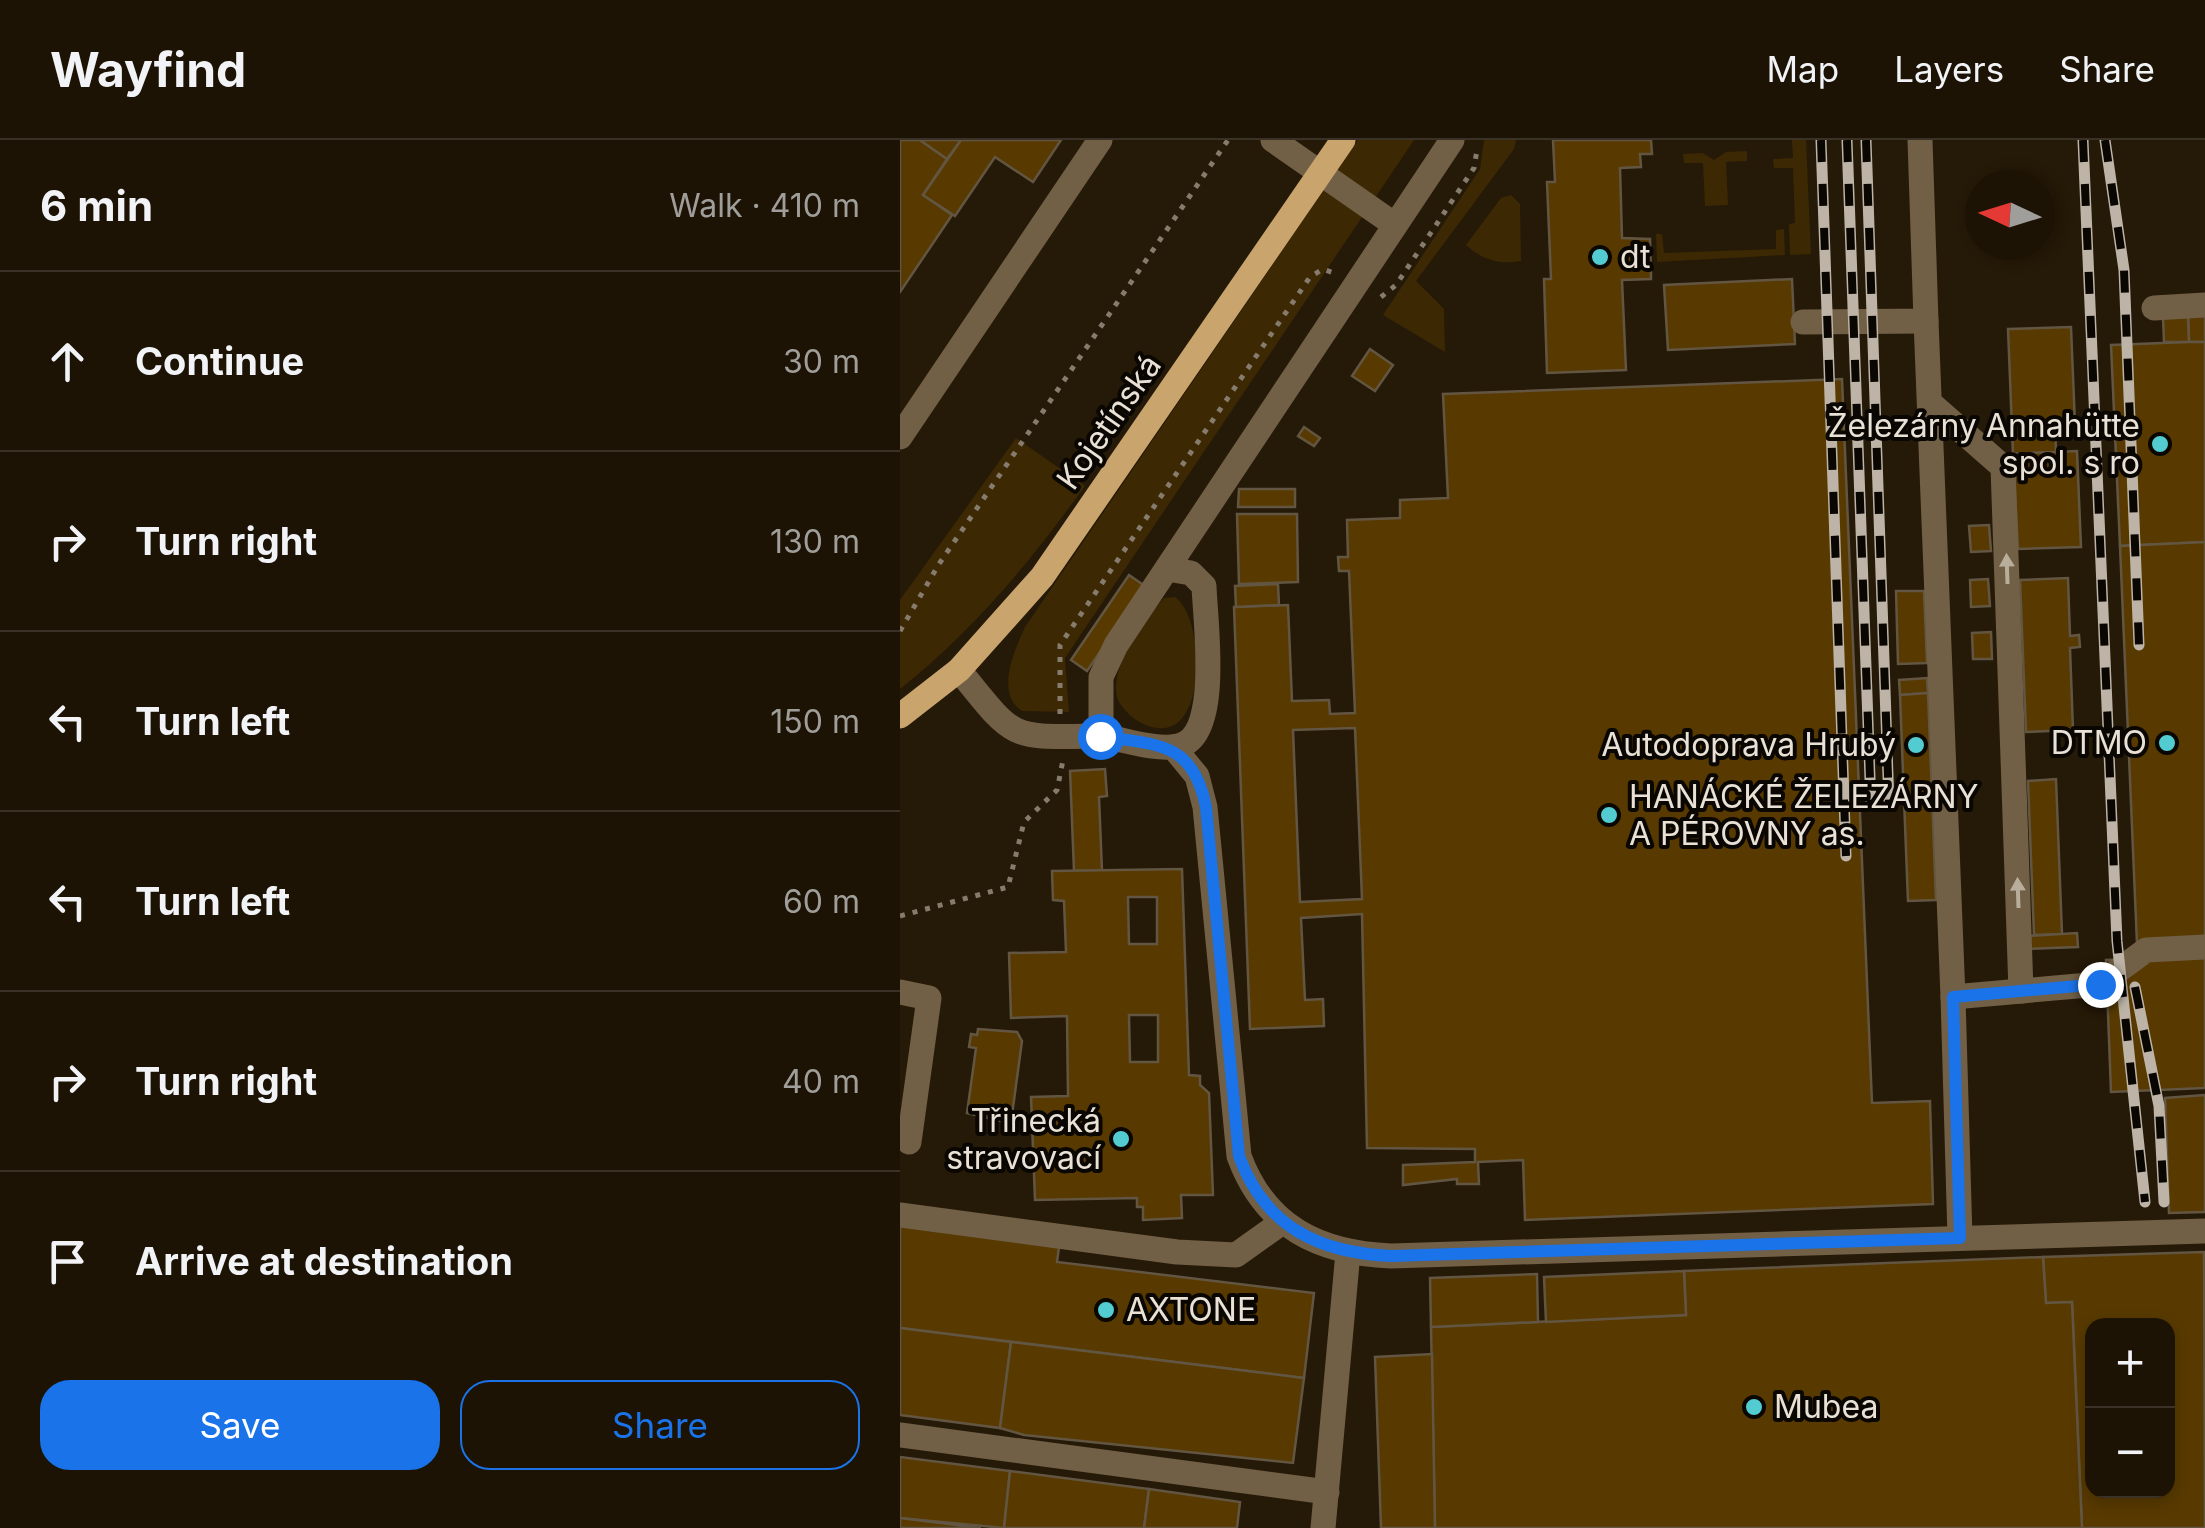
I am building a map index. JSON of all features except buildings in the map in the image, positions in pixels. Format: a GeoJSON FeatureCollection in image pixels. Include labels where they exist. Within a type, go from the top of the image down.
{"type":"FeatureCollection","features":[{"type":"Feature","properties":{"kind":"main road","name":"Kojetínská"},"geometry":{"type":"LineString","coordinates":[[900,716],[959,670],[1042,577],[1343,140]]}},
{"type":"Feature","properties":{"kind":"lane"},"geometry":{"type":"LineString","coordinates":[[900,437],[1100,140]]}},
{"type":"Feature","properties":{"kind":"lane"},"geometry":{"type":"LineString","coordinates":[[1273,140],[1395,225]]}},
{"type":"Feature","properties":{"kind":"lane"},"geometry":{"type":"LineString","coordinates":[[1100,736],[1102,677],[1116,645],[1452,140]]}},
{"type":"Feature","properties":{"kind":"lane"},"geometry":{"type":"LineString","coordinates":[[1920,140],[1960,1238]]}},
{"type":"Feature","properties":{"kind":"lane"},"geometry":{"type":"LineString","coordinates":[[2154,308],[2205,304]]}},
{"type":"Feature","properties":{"kind":"lane"},"geometry":{"type":"LineString","coordinates":[[1803,322],[1926,321]]}},
{"type":"Feature","properties":{"kind":"lane"},"geometry":{"type":"LineString","coordinates":[[1930,403],[2003,467],[2021,991]]}},
{"type":"Feature","properties":{"kind":"lane"},"geometry":{"type":"LineString","coordinates":[[959,670],[1009,730],[1028,736],[1100,736],[1173,748],[1189,742],[1200,726],[1207,670],[1203,583],[1184,570],[1167,569]]}},
{"type":"Feature","properties":{"kind":"lane"},"geometry":{"type":"LineString","coordinates":[[1173,748],[1198,776],[1206,807],[1239,1156],[1255,1190],[1281,1223],[1308,1240],[1348,1252],[1392,1256],[2205,1231]]}},
{"type":"Feature","properties":{"kind":"lane"},"geometry":{"type":"LineString","coordinates":[[1953,997],[2100,984],[2146,950],[2205,947]]}},
{"type":"Feature","properties":{"kind":"lane"},"geometry":{"type":"LineString","coordinates":[[900,992],[929,998],[909,1142]]}},
{"type":"Feature","properties":{"kind":"lane"},"geometry":{"type":"LineString","coordinates":[[900,1215],[1177,1252],[1236,1255],[1281,1223]]}},
{"type":"Feature","properties":{"kind":"lane"},"geometry":{"type":"LineString","coordinates":[[1323,1528],[1348,1252]]}},
{"type":"Feature","properties":{"kind":"lane"},"geometry":{"type":"LineString","coordinates":[[900,1435],[1327,1492]]}},
{"type":"Feature","properties":{"kind":"path"},"geometry":{"type":"LineString","coordinates":[[900,631],[940,564],[1228,140]]}},
{"type":"Feature","properties":{"kind":"shaded area"},"geometry":{"type":"Polygon","coordinates":[[[1358,140],[1414,140],[1065,658],[1069,712],[1022,711],[1014,703],[1008,683],[1012,659],[1025,627],[1358,140]]]}},
{"type":"Feature","properties":{"kind":"shaded area"},"geometry":{"type":"Polygon","coordinates":[[[1484,140],[1516,140],[1514,149],[1416,281],[1444,309],[1445,352],[1383,315],[1480,169],[1484,140]]]}},
{"type":"Feature","properties":{"kind":"shaded area"},"geometry":{"type":"Polygon","coordinates":[[[1792,140],[1806,140],[1811,254],[1790,255],[1789,224],[1795,223],[1793,168],[1774,168],[1773,159],[1793,158],[1792,140]]]}},
{"type":"Feature","properties":{"kind":"shaded area"},"geometry":{"type":"Polygon","coordinates":[[[1747,151],[1747,161],[1726,162],[1728,205],[1705,206],[1703,163],[1684,163],[1683,154],[1703,153],[1714,160],[1726,152],[1747,151]]]}},
{"type":"Feature","properties":{"kind":"shaded area"},"geometry":{"type":"Polygon","coordinates":[[[1511,195],[1520,204],[1521,261],[1492,260],[1466,245],[1501,198],[1511,195]]]}},
{"type":"Feature","properties":{"kind":"shaded area"},"geometry":{"type":"Polygon","coordinates":[[[1784,229],[1785,255],[1657,262],[1656,234],[1662,234],[1664,253],[1776,249],[1776,230],[1784,229]]]}},
{"type":"Feature","properties":{"kind":"shaded area"},"geometry":{"type":"Polygon","coordinates":[[[1016,438],[1085,486],[1000,594],[900,689],[900,600],[1016,438]]]}},
{"type":"Feature","properties":{"kind":"shaded area"},"geometry":{"type":"Polygon","coordinates":[[[1175,597],[1185,608],[1192,626],[1196,649],[1193,695],[1186,713],[1174,725],[1157,728],[1130,715],[1119,702],[1116,690],[1122,662],[1146,620],[1164,598],[1175,597]]]}},
{"type":"Feature","properties":{"kind":"railway"},"geometry":{"type":"LineString","coordinates":[[1821,140],[1846,856]]}},
{"type":"Feature","properties":{"kind":"railway"},"geometry":{"type":"LineString","coordinates":[[1847,140],[1871,806]]}},
{"type":"Feature","properties":{"kind":"railway"},"geometry":{"type":"LineString","coordinates":[[1866,140],[1889,805]]}},
{"type":"Feature","properties":{"kind":"railway"},"geometry":{"type":"LineString","coordinates":[[2083,140],[2117,941],[2145,1202]]}},
{"type":"Feature","properties":{"kind":"railway"},"geometry":{"type":"LineString","coordinates":[[2105,140],[2124,270],[2139,645]]}},
{"type":"Feature","properties":{"kind":"railway"},"geometry":{"type":"LineString","coordinates":[[2135,987],[2159,1106],[2164,1202]]}},
{"type":"Feature","properties":{"kind":"place","name":"dt"},"geometry":{"type":"Point","coordinates":[1600,257]}},
{"type":"Feature","properties":{"kind":"place","name":"Železárny Annahütte spol. s ro"},"geometry":{"type":"Point","coordinates":[2160,444]}},
{"type":"Feature","properties":{"kind":"place","name":"DTMO"},"geometry":{"type":"Point","coordinates":[2167,743]}},
{"type":"Feature","properties":{"kind":"place","name":"Autodoprava Hrubý"},"geometry":{"type":"Point","coordinates":[1916,745]}},
{"type":"Feature","properties":{"kind":"place","name":"HANÁCKÉ ŽELEZÁRNY A PÉROVNY as."},"geometry":{"type":"Point","coordinates":[1609,815]}},
{"type":"Feature","properties":{"kind":"place","name":"Třinecká stravovací"},"geometry":{"type":"Point","coordinates":[1121,1139]}},
{"type":"Feature","properties":{"kind":"place","name":"AXTONE"},"geometry":{"type":"Point","coordinates":[1106,1310]}},
{"type":"Feature","properties":{"kind":"place","name":"Mubea"},"geometry":{"type":"Point","coordinates":[1754,1407]}},
{"type":"Feature","properties":{"kind":"route"},"geometry":{"type":"LineString","coordinates":[[1100,736],[1173,748],[1198,776],[1206,807],[1239,1156],[1255,1190],[1281,1223],[1308,1240],[1334,1249],[1392,1256],[1960,1238],[1953,997],[2100,984]]}}]}
